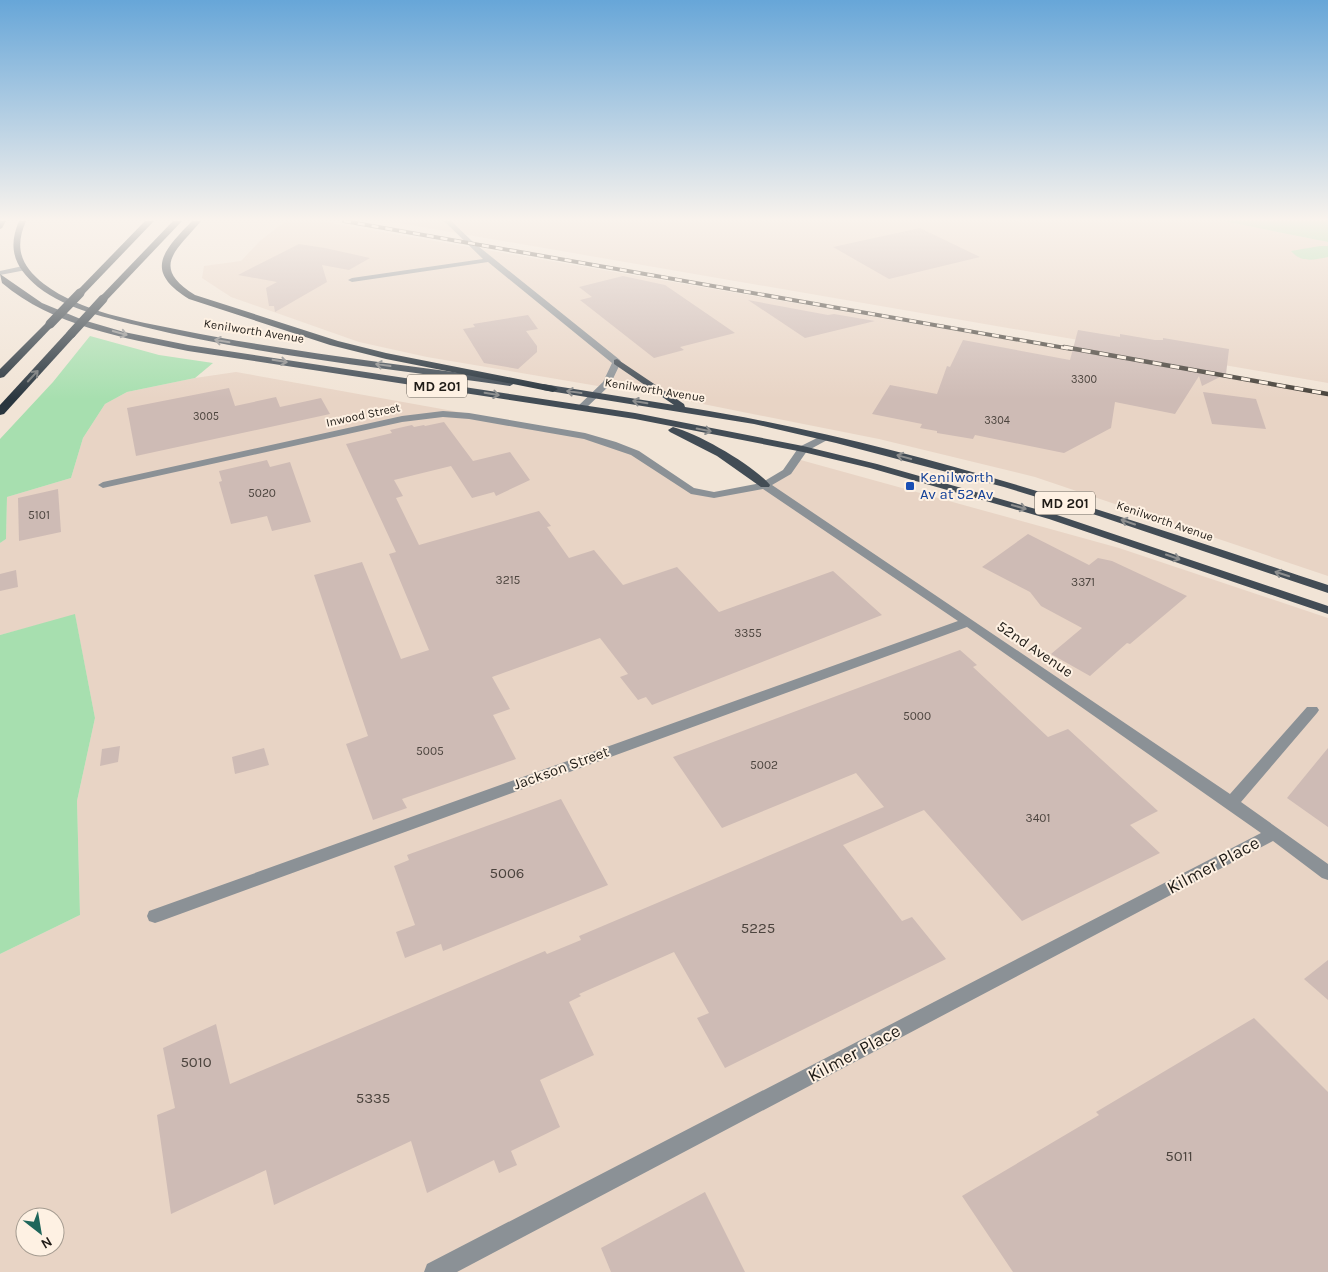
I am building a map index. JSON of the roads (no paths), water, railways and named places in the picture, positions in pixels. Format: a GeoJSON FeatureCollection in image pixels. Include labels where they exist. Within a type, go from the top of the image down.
{"type":"FeatureCollection","features":[{"type":"Feature","properties":{"kind":"highway"},"geometry":{"type":"LineString","coordinates":[[0,375],[92,280]]}},
{"type":"Feature","properties":{"kind":"highway"},"geometry":{"type":"LineString","coordinates":[[0,412],[120,280]]}},
{"type":"Feature","properties":{"kind":"highway"},"geometry":{"type":"LineString","coordinates":[[169,280],[192,297],[269,323],[369,351],[553,388]]}},
{"type":"Feature","properties":{"kind":"main road","name":"Kenilworth Avenue"},"geometry":{"type":"LineString","coordinates":[[7,280],[18,291],[44,307],[81,322],[134,337],[188,348],[635,416],[803,449],[873,466],[1052,517],[1328,610]]}},
{"type":"Feature","properties":{"kind":"main road","name":"Kenilworth Avenue"},"geometry":{"type":"LineString","coordinates":[[38,280],[63,299],[83,308],[144,325],[223,341],[553,388],[685,409],[754,421],[826,437],[1008,485],[1094,511],[1328,589]]}},
{"type":"Feature","properties":{"kind":"main road"},"geometry":{"type":"LineString","coordinates":[[617,362],[685,409]]}},
{"type":"Feature","properties":{"kind":"main road"},"geometry":{"type":"LineString","coordinates":[[635,416],[694,438],[716,450],[765,485]]}},
{"type":"Feature","properties":{"kind":"street"},"geometry":{"type":"LineString","coordinates":[[515,280],[617,362],[607,384],[581,408]]}},
{"type":"Feature","properties":{"kind":"street","name":"Inwood Street"},"geometry":{"type":"LineString","coordinates":[[103,485],[402,419],[443,414],[551,429],[613,444],[635,454],[684,487],[700,493],[729,494],[765,485]]}},
{"type":"Feature","properties":{"kind":"street"},"geometry":{"type":"LineString","coordinates":[[765,485],[787,472],[803,449],[826,437]]}},
{"type":"Feature","properties":{"kind":"street","name":"52nd Avenue"},"geometry":{"type":"LineString","coordinates":[[765,485],[1231,803],[1328,873]]}},
{"type":"Feature","properties":{"kind":"street","name":"Jackson Street"},"geometry":{"type":"LineString","coordinates":[[155,916],[968,622]]}},
{"type":"Feature","properties":{"kind":"street"},"geometry":{"type":"LineString","coordinates":[[1231,803],[1312,710]]}},
{"type":"Feature","properties":{"kind":"street","name":"Kilmer Place"},"geometry":{"type":"LineString","coordinates":[[435,1272],[1273,834]]}},
{"type":"Feature","properties":{"kind":"railway"},"geometry":{"type":"LineString","coordinates":[[681,280],[1071,349]]}},
{"type":"Feature","properties":{"kind":"railway"},"geometry":{"type":"LineString","coordinates":[[1064,347],[1328,394]]}},
{"type":"Feature","properties":{"kind":"place","name":"Kenilworth Av at 52 Av"},"geometry":{"type":"Point","coordinates":[910,486]}}]}
